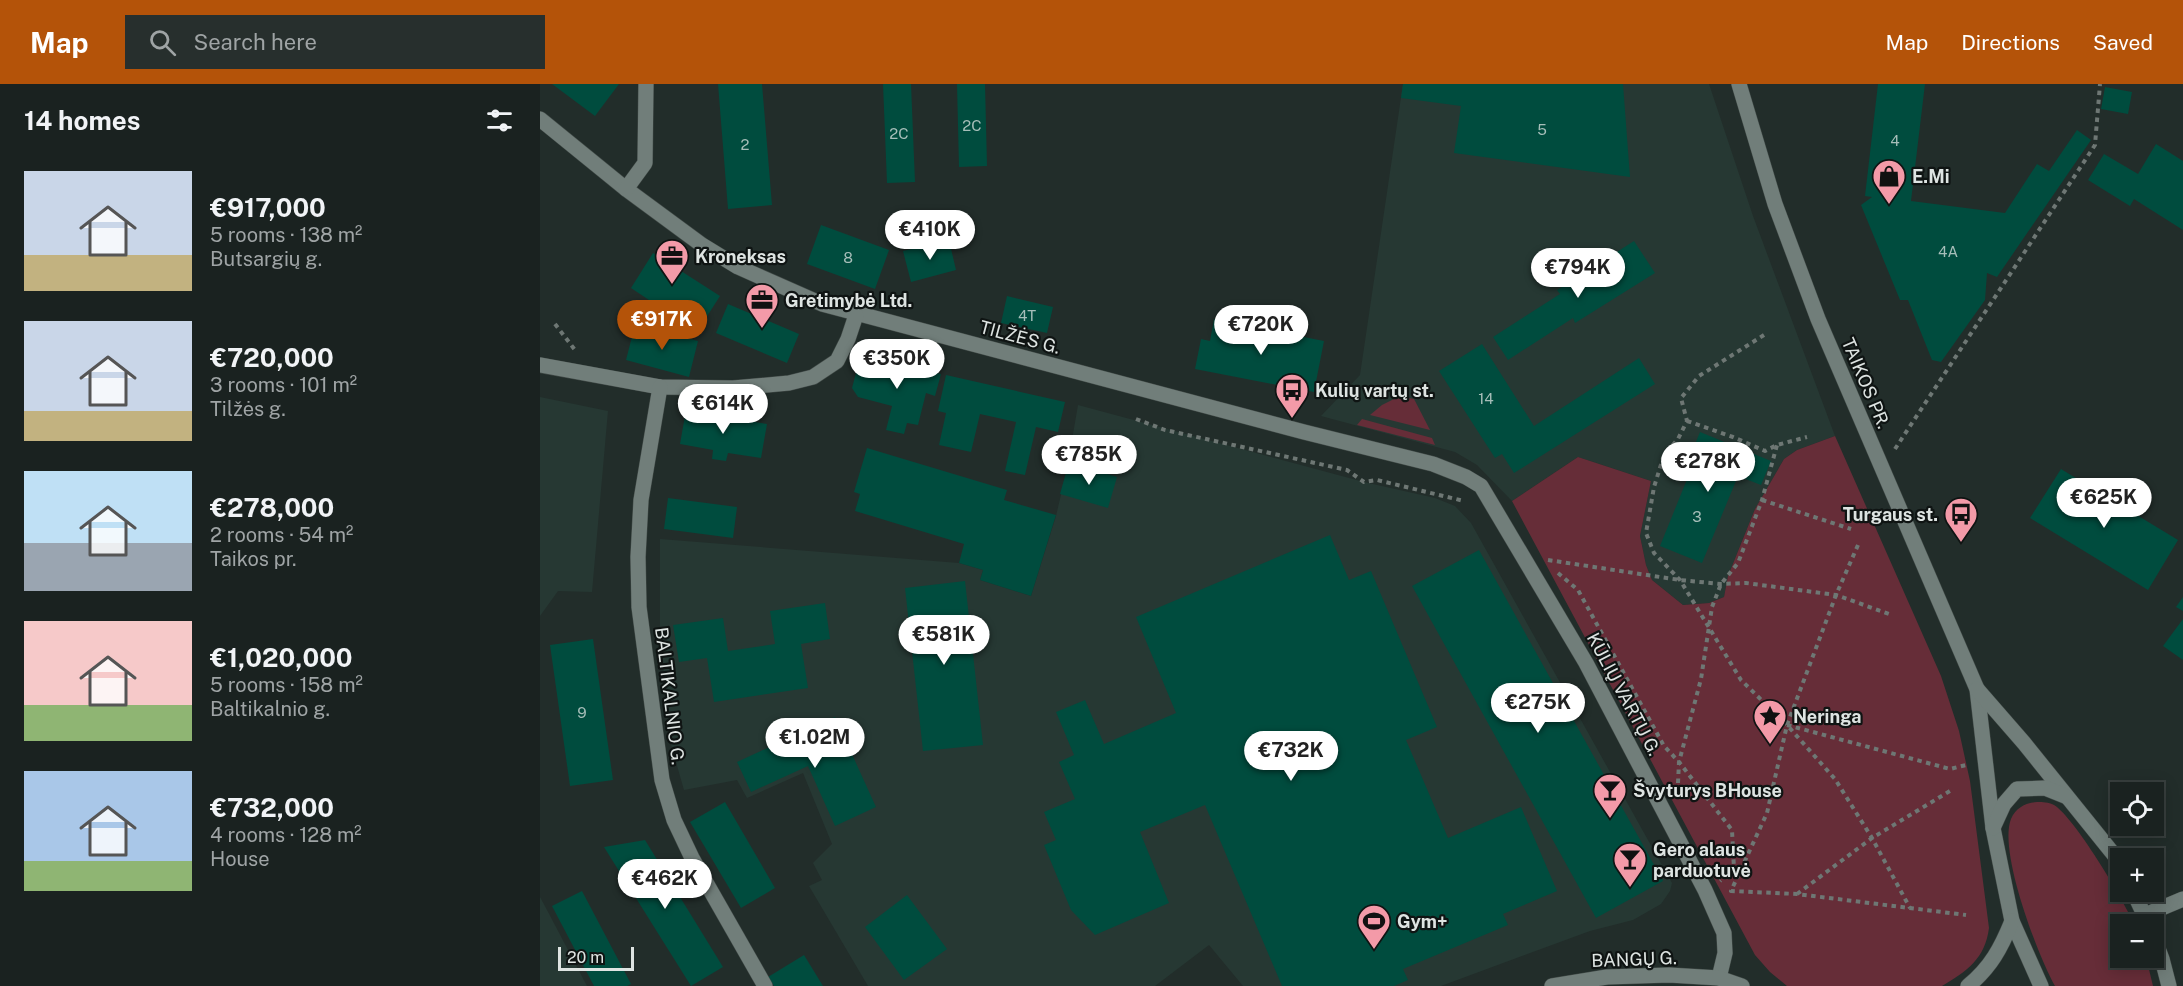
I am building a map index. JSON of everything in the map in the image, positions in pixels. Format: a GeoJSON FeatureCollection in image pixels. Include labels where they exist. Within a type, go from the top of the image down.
{"type":"FeatureCollection","features":[{"type":"Feature","properties":{"kind":"street"},"geometry":{"type":"LineString","coordinates":[[626,189],[645,163],[646,84]]}},
{"type":"Feature","properties":{"kind":"street","name":"TAIKOS PR."},"geometry":{"type":"LineString","coordinates":[[1739,84],[1775,204],[1818,319],[1977,689],[1993,828],[2012,921],[2041,986]]}},
{"type":"Feature","properties":{"kind":"street","name":"TILŽĖS G."},"geometry":{"type":"LineString","coordinates":[[540,119],[626,189],[702,245],[738,267],[822,304],[856,315],[1433,464]]}},
{"type":"Feature","properties":{"kind":"street"},"geometry":{"type":"LineString","coordinates":[[540,364],[660,387],[733,388],[789,382],[813,377],[837,361],[856,315]]}},
{"type":"Feature","properties":{"kind":"street","name":"BALTIKALNIO G."},"geometry":{"type":"LineString","coordinates":[[660,387],[641,500],[638,557],[639,607],[662,780],[674,820],[692,858],[765,986]]}},
{"type":"Feature","properties":{"kind":"street","name":"KŪLIŲ VARTŲ G."},"geometry":{"type":"LineString","coordinates":[[1433,464],[1466,477],[1481,486],[1586,663],[1705,890],[1724,933],[1725,953],[1719,978]]}},
{"type":"Feature","properties":{"kind":"street","name":"TAIKOS PR."},"geometry":{"type":"LineString","coordinates":[[1977,689],[2024,743],[2110,850]]}},
{"type":"Feature","properties":{"kind":"street"},"geometry":{"type":"LineString","coordinates":[[1993,828],[2004,804],[2017,789],[2045,788],[2065,796]]}},
{"type":"Feature","properties":{"kind":"street"},"geometry":{"type":"LineString","coordinates":[[2155,914],[2183,899]]}},
{"type":"Feature","properties":{"kind":"street"},"geometry":{"type":"LineString","coordinates":[[1968,986],[1983,974],[1993,960],[2012,921]]}},
{"type":"Feature","properties":{"kind":"street"},"geometry":{"type":"LineString","coordinates":[[2164,964],[2169,986]]}},
{"type":"Feature","properties":{"kind":"street","name":"BANGŲ G."},"geometry":{"type":"LineString","coordinates":[[1552,986],[1607,978],[1669,975],[1719,978]]}},
{"type":"Feature","properties":{"kind":"street"},"geometry":{"type":"LineString","coordinates":[[1719,978],[1742,986]]}},
{"type":"Feature","properties":{"kind":"path"},"geometry":{"type":"LineString","coordinates":[[1881,470],[2096,145],[2100,84]]}},
{"type":"Feature","properties":{"kind":"path"},"geometry":{"type":"LineString","coordinates":[[1764,335],[1699,376],[1681,398],[1688,421],[1678,439],[1664,455],[1654,487],[1646,532],[1654,553],[1680,580],[1740,680],[1787,725],[1834,779],[1872,838],[1910,908]]}},
{"type":"Feature","properties":{"kind":"path"},"geometry":{"type":"LineString","coordinates":[[1136,419],[1165,430],[1347,470],[1364,482],[1377,480],[1472,503]]}},
{"type":"Feature","properties":{"kind":"path"},"geometry":{"type":"LineString","coordinates":[[1688,421],[1733,437],[1765,452],[1777,445],[1807,437]]}},
{"type":"Feature","properties":{"kind":"path"},"geometry":{"type":"LineString","coordinates":[[1678,783],[1679,762],[1701,679],[1712,607],[1721,584],[1738,563],[1762,500],[1777,445]]}},
{"type":"Feature","properties":{"kind":"path"},"geometry":{"type":"LineString","coordinates":[[1762,500],[1851,529]]}},
{"type":"Feature","properties":{"kind":"path"},"geometry":{"type":"LineString","coordinates":[[1858,545],[1836,595],[1787,725],[1767,813],[1731,891],[1797,894],[1966,915]]}},
{"type":"Feature","properties":{"kind":"path"},"geometry":{"type":"LineString","coordinates":[[1548,565],[1540,559],[1680,580],[1721,584],[1746,583],[1836,595],[1892,615]]}},
{"type":"Feature","properties":{"kind":"path"},"geometry":{"type":"LineString","coordinates":[[1555,571],[1578,590],[1664,746],[1732,830],[1734,869],[1724,879]]}},
{"type":"Feature","properties":{"kind":"path"},"geometry":{"type":"LineString","coordinates":[[1787,725],[1950,769]]}},
{"type":"Feature","properties":{"kind":"path"},"geometry":{"type":"LineString","coordinates":[[1797,894],[1872,838],[1950,791]]}},
{"type":"Feature","properties":{"kind":"shaded area"},"geometry":{"type":"Polygon","coordinates":[[[1403,84],[1709,84],[1753,216],[1835,436],[1797,450],[1784,459],[1755,509],[1728,576],[1724,597],[1709,603],[1683,605],[1652,580],[1646,565],[1640,536],[1651,481],[1578,457],[1512,501],[1477,465],[1455,452],[1321,416],[1360,375],[1403,84]]]}},
{"type":"Feature","properties":{"kind":"shaded area"},"geometry":{"type":"Polygon","coordinates":[[[1400,396],[1414,399],[1430,430],[1370,415],[1382,405],[1400,396]]]}},
{"type":"Feature","properties":{"kind":"shaded area"},"geometry":{"type":"Polygon","coordinates":[[[540,397],[608,411],[592,592],[558,591],[540,616],[540,397]]]}},
{"type":"Feature","properties":{"kind":"shaded area"},"geometry":{"type":"Polygon","coordinates":[[[1078,405],[1364,482],[1435,498],[1455,506],[1471,523],[1672,883],[1670,891],[1661,904],[1633,920],[1590,931],[1441,986],[1243,986],[1209,945],[1155,986],[868,986],[809,886],[822,880],[813,863],[832,844],[803,773],[747,798],[737,780],[684,790],[670,741],[660,632],[660,539],[959,563],[983,570],[980,580],[1031,596],[1056,516],[1078,405]]]}},
{"type":"Feature","properties":{"kind":"shaded area"},"geometry":{"type":"Polygon","coordinates":[[[1362,419],[1432,438],[1435,445],[1357,425],[1362,419]]]}},
{"type":"Feature","properties":{"kind":"shaded area"},"geometry":{"type":"Polygon","coordinates":[[[1835,436],[1941,676],[1959,731],[1970,781],[1989,928],[1987,939],[1979,956],[1967,969],[1942,986],[1787,986],[1770,972],[1755,955],[1512,501],[1578,457],[1651,481],[1640,536],[1646,565],[1652,580],[1683,605],[1709,603],[1724,597],[1728,576],[1755,509],[1784,459],[1797,450],[1835,436]]]}},
{"type":"Feature","properties":{"kind":"shaded area"},"geometry":{"type":"Polygon","coordinates":[[[2046,802],[2054,805],[2074,825],[2098,860],[2110,880],[2110,902],[2123,902],[2129,914],[2110,914],[2110,968],[2149,968],[2153,986],[2055,986],[2030,928],[2010,854],[2008,834],[2011,819],[2021,807],[2046,802]]]}},
{"type":"Feature","properties":{"kind":"shaded area"},"geometry":{"type":"Polygon","coordinates":[[[540,897],[547,910],[587,986],[540,986],[540,897]]]}},
{"type":"Feature","properties":{"kind":"building"},"geometry":{"type":"Polygon","coordinates":[[[552,84],[619,84],[595,116],[552,84]]]}},
{"type":"Feature","properties":{"kind":"building"},"geometry":{"type":"Polygon","coordinates":[[[718,84],[762,84],[772,205],[728,209],[718,84]]]}},
{"type":"Feature","properties":{"kind":"building"},"geometry":{"type":"Polygon","coordinates":[[[883,84],[911,84],[915,182],[887,183],[883,84]]]}},
{"type":"Feature","properties":{"kind":"building"},"geometry":{"type":"Polygon","coordinates":[[[957,84],[985,84],[987,166],[959,167],[957,84]]]}},
{"type":"Feature","properties":{"kind":"building"},"geometry":{"type":"Polygon","coordinates":[[[1403,84],[1623,84],[1630,177],[1454,153],[1461,106],[1401,98],[1403,84]]]}},
{"type":"Feature","properties":{"kind":"building"},"geometry":{"type":"Polygon","coordinates":[[[1878,84],[1925,84],[1911,201],[2005,213],[2037,164],[2049,171],[2077,130],[2091,140],[1997,277],[1987,273],[1985,300],[1941,362],[1932,360],[1908,300],[1900,300],[1861,205],[1872,197],[1865,196],[1878,84]]]}},
{"type":"Feature","properties":{"kind":"building"},"geometry":{"type":"Polygon","coordinates":[[[2105,87],[2132,92],[2128,114],[2101,109],[2105,87]]]}},
{"type":"Feature","properties":{"kind":"building"},"geometry":{"type":"Polygon","coordinates":[[[2156,144],[2183,161],[2183,230],[2134,199],[2130,206],[2088,180],[2104,154],[2138,174],[2156,144]]]}},
{"type":"Feature","properties":{"kind":"building"},"geometry":{"type":"Polygon","coordinates":[[[821,225],[889,250],[875,289],[807,264],[821,225]]]}},
{"type":"Feature","properties":{"kind":"building"},"geometry":{"type":"Polygon","coordinates":[[[949,240],[956,270],[911,282],[903,251],[949,240]]]}},
{"type":"Feature","properties":{"kind":"building"},"geometry":{"type":"Polygon","coordinates":[[[1634,241],[1655,273],[1575,323],[1573,318],[1508,360],[1493,337],[1560,294],[1557,290],[1634,241]]]}},
{"type":"Feature","properties":{"kind":"building"},"geometry":{"type":"Polygon","coordinates":[[[653,253],[720,296],[697,332],[631,288],[653,253]]]}},
{"type":"Feature","properties":{"kind":"building"},"geometry":{"type":"Polygon","coordinates":[[[1007,296],[1053,307],[1047,333],[1001,323],[1007,296]]]}},
{"type":"Feature","properties":{"kind":"building"},"geometry":{"type":"Polygon","coordinates":[[[728,304],[799,334],[787,363],[716,333],[728,304]]]}},
{"type":"Feature","properties":{"kind":"building"},"geometry":{"type":"Polygon","coordinates":[[[1214,319],[1324,341],[1314,392],[1195,369],[1201,339],[1210,341],[1214,319]]]}},
{"type":"Feature","properties":{"kind":"building"},"geometry":{"type":"Polygon","coordinates":[[[635,325],[698,341],[689,377],[626,360],[635,325]]]}},
{"type":"Feature","properties":{"kind":"building"},"geometry":{"type":"Polygon","coordinates":[[[1482,344],[1534,426],[1639,358],[1655,384],[1514,473],[1502,454],[1495,458],[1439,371],[1482,344]]]}},
{"type":"Feature","properties":{"kind":"building"},"geometry":{"type":"Polygon","coordinates":[[[876,358],[941,374],[935,396],[926,393],[918,425],[907,423],[904,434],[886,430],[892,406],[858,397],[852,388],[856,373],[876,358]]]}},
{"type":"Feature","properties":{"kind":"building"},"geometry":{"type":"Polygon","coordinates":[[[946,375],[1065,402],[1058,432],[1036,427],[1025,475],[1005,471],[1016,422],[980,414],[971,452],[939,445],[946,413],[938,411],[946,375]]]}},
{"type":"Feature","properties":{"kind":"building"},"geometry":{"type":"Polygon","coordinates":[[[686,410],[767,424],[761,458],[728,453],[726,461],[712,459],[713,450],[680,444],[686,410]]]}},
{"type":"Feature","properties":{"kind":"building"},"geometry":{"type":"Polygon","coordinates":[[[1700,432],[1771,461],[1761,485],[1738,476],[1702,563],[1660,546],[1690,472],[1674,466],[1679,455],[1689,459],[1700,432]]]}},
{"type":"Feature","properties":{"kind":"building"},"geometry":{"type":"Polygon","coordinates":[[[867,448],[1007,490],[1004,500],[1056,515],[1031,596],[980,580],[983,570],[959,563],[964,544],[855,511],[860,494],[854,492],[867,448]]]}},
{"type":"Feature","properties":{"kind":"building"},"geometry":{"type":"Polygon","coordinates":[[[1085,467],[1117,477],[1108,508],[1060,494],[1067,469],[1083,473],[1085,467]]]}},
{"type":"Feature","properties":{"kind":"building"},"geometry":{"type":"Polygon","coordinates":[[[2061,469],[2178,540],[2148,590],[2030,518],[2061,469]]]}},
{"type":"Feature","properties":{"kind":"building"},"geometry":{"type":"Polygon","coordinates":[[[668,498],[737,507],[733,538],[664,529],[668,498]]]}},
{"type":"Feature","properties":{"kind":"building"},"geometry":{"type":"Polygon","coordinates":[[[1330,535],[1349,580],[1371,571],[1437,727],[1406,740],[1448,838],[1521,807],[1557,891],[1503,914],[1508,925],[1403,969],[1408,980],[1394,986],[1282,986],[1205,805],[1140,832],[1169,903],[1095,935],[1071,910],[1044,845],[1056,840],[1044,812],[1075,799],[1059,762],[1074,755],[1056,712],[1085,700],[1104,744],[1176,713],[1136,617],[1330,535]]]}},
{"type":"Feature","properties":{"kind":"building"},"geometry":{"type":"Polygon","coordinates":[[[1479,550],[1663,881],[1596,918],[1412,586],[1479,550]]]}},
{"type":"Feature","properties":{"kind":"building"},"geometry":{"type":"Polygon","coordinates":[[[965,581],[983,745],[923,751],[905,588],[965,581]]]}},
{"type":"Feature","properties":{"kind":"building"},"geometry":{"type":"Polygon","coordinates":[[[2183,597],[2183,611],[2176,607],[2183,597]]]}},
{"type":"Feature","properties":{"kind":"building"},"geometry":{"type":"Polygon","coordinates":[[[825,603],[830,639],[801,644],[808,688],[714,702],[707,658],[679,662],[673,625],[723,618],[728,651],[775,644],[770,611],[825,603]]]}},
{"type":"Feature","properties":{"kind":"building"},"geometry":{"type":"Polygon","coordinates":[[[2183,619],[2183,660],[2163,646],[2183,619]]]}},
{"type":"Feature","properties":{"kind":"building"},"geometry":{"type":"Polygon","coordinates":[[[593,639],[613,780],[570,786],[550,645],[593,639]]]}},
{"type":"Feature","properties":{"kind":"building"},"geometry":{"type":"Polygon","coordinates":[[[835,717],[876,807],[835,826],[808,766],[751,792],[737,762],[835,717]]]}},
{"type":"Feature","properties":{"kind":"building"},"geometry":{"type":"Polygon","coordinates":[[[725,802],[775,888],[741,908],[690,822],[725,802]]]}},
{"type":"Feature","properties":{"kind":"building"},"geometry":{"type":"Polygon","coordinates":[[[645,840],[723,967],[691,986],[604,847],[645,840]]]}},
{"type":"Feature","properties":{"kind":"building"},"geometry":{"type":"Polygon","coordinates":[[[582,891],[631,984],[627,986],[594,986],[552,906],[582,891]]]}},
{"type":"Feature","properties":{"kind":"building"},"geometry":{"type":"Polygon","coordinates":[[[907,895],[947,949],[904,980],[865,927],[907,895]]]}},
{"type":"Feature","properties":{"kind":"building"},"geometry":{"type":"Polygon","coordinates":[[[804,955],[823,986],[774,986],[768,977],[804,955]]]}},
{"type":"Feature","properties":{"kind":"place","name":"E.Mi"},"geometry":{"type":"Point","coordinates":[1889,205]}},
{"type":"Feature","properties":{"kind":"place","name":"Kroneksas"},"geometry":{"type":"Point","coordinates":[672,285]}},
{"type":"Feature","properties":{"kind":"place","name":"Gretimybė Ltd."},"geometry":{"type":"Point","coordinates":[762,329]}},
{"type":"Feature","properties":{"kind":"place","name":"Kulių vartų st."},"geometry":{"type":"Point","coordinates":[1292,419]}},
{"type":"Feature","properties":{"kind":"place","name":"Turgaus st."},"geometry":{"type":"Point","coordinates":[1961,543]}},
{"type":"Feature","properties":{"kind":"place","name":"Neringa"},"geometry":{"type":"Point","coordinates":[1770,745]}},
{"type":"Feature","properties":{"kind":"place","name":"Švyturys BHouse"},"geometry":{"type":"Point","coordinates":[1610,819]}},
{"type":"Feature","properties":{"kind":"place","name":"Gero alaus parduotuvė"},"geometry":{"type":"Point","coordinates":[1630,888]}},
{"type":"Feature","properties":{"kind":"place","name":"Gym+"},"geometry":{"type":"Point","coordinates":[1374,950]}}]}
